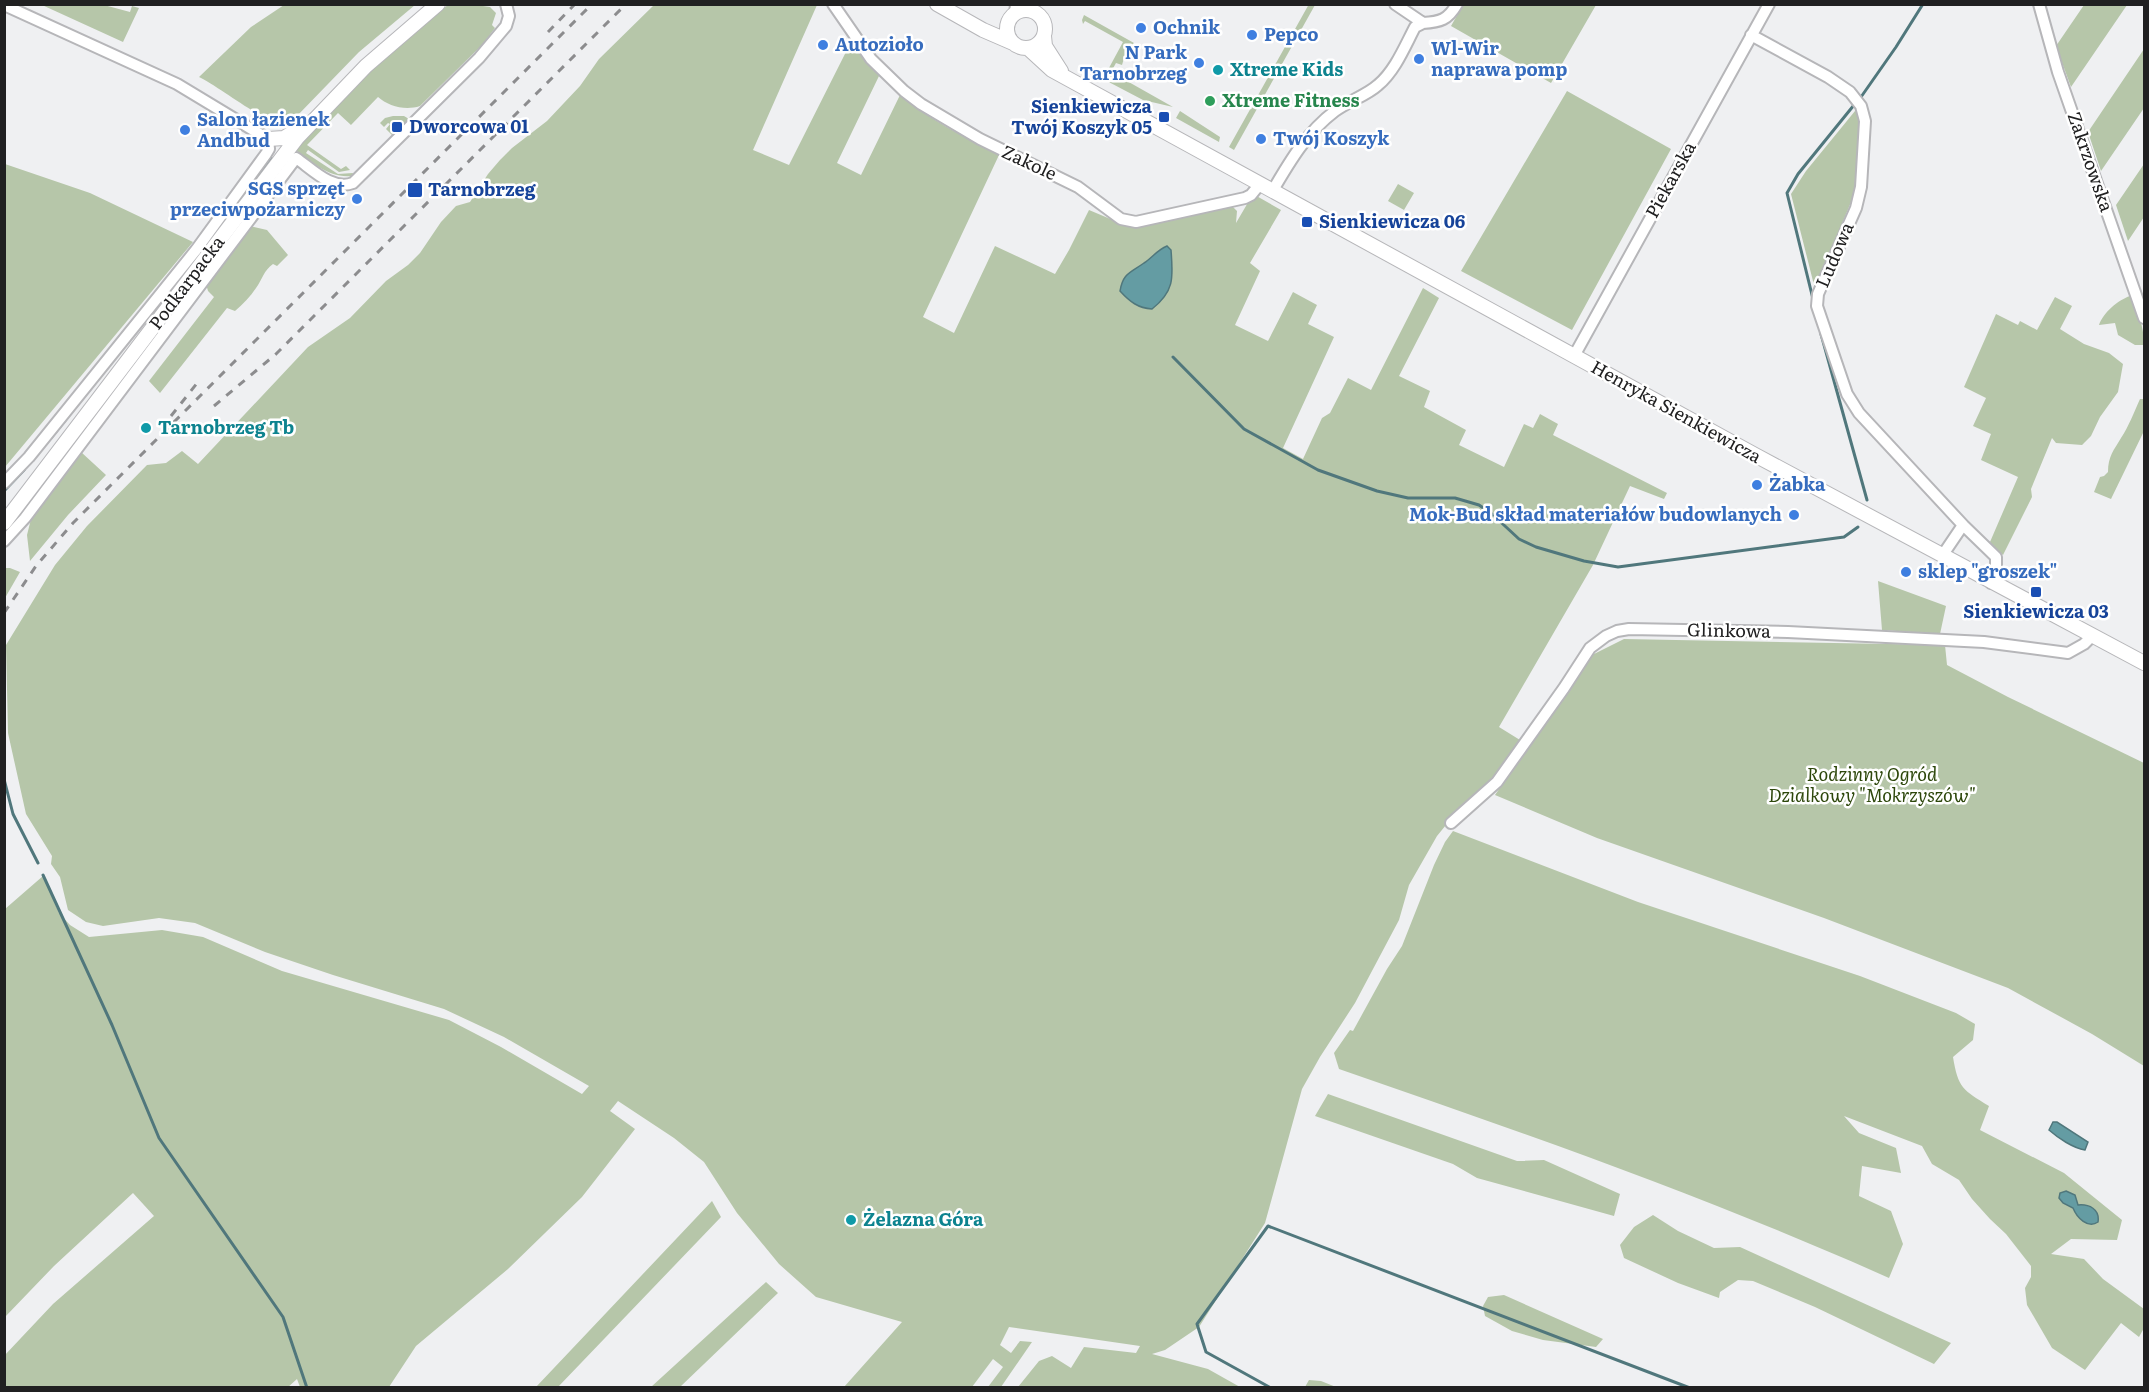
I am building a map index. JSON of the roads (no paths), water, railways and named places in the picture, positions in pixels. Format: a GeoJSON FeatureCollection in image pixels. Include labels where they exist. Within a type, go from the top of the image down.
{"type":"FeatureCollection","features":[{"type":"Feature","properties":{"kind":"main road"},"geometry":{"type":"LineString","coordinates":[[937,4],[990,33],[1020,47],[1028,48],[1036,45],[1044,36],[1045,28],[1038,14],[1019,12],[990,33]]}},
{"type":"Feature","properties":{"kind":"main road","name":"Podkarpacka"},"geometry":{"type":"LineString","coordinates":[[4,523],[274,167],[312,121],[366,66],[439,5]]}},
{"type":"Feature","properties":{"kind":"main road"},"geometry":{"type":"LineString","coordinates":[[1013,43],[1009,36],[1019,12]]}},
{"type":"Feature","properties":{"kind":"main road","name":"Henryka Sienkiewicza"},"geometry":{"type":"LineString","coordinates":[[1044,36],[1046,46],[1066,77]]}},
{"type":"Feature","properties":{"kind":"main road","name":"Henryka Sienkiewicza"},"geometry":{"type":"LineString","coordinates":[[1028,48],[1036,53],[1047,66],[1260,184],[1991,583],[2145,663]]}},
{"type":"Feature","properties":{"kind":"main road"},"geometry":{"type":"LineString","coordinates":[[268,140],[288,137],[312,121]]}},
{"type":"Feature","properties":{"kind":"street"},"geometry":{"type":"LineString","coordinates":[[4,541],[25,518],[296,158],[334,184],[353,183],[479,58],[500,34],[509,16],[506,4]]}},
{"type":"Feature","properties":{"kind":"street","name":"Zakole"},"geometry":{"type":"LineString","coordinates":[[833,4],[871,59],[904,92],[980,139],[1078,187],[1120,219],[1136,222],[1245,198],[1251,195],[1260,184]]}},
{"type":"Feature","properties":{"kind":"street"},"geometry":{"type":"LineString","coordinates":[[1395,4],[1422,23]]}},
{"type":"Feature","properties":{"kind":"street"},"geometry":{"type":"LineString","coordinates":[[1273,190],[1294,153],[1322,122],[1337,110],[1378,86],[1391,71],[1415,27],[1422,23],[1442,21],[1450,15],[1456,4]]}},
{"type":"Feature","properties":{"kind":"street","name":"Piekarska"},"geometry":{"type":"LineString","coordinates":[[1574,356],[1769,4]]}},
{"type":"Feature","properties":{"kind":"street","name":"Zakrzowska"},"geometry":{"type":"LineString","coordinates":[[2039,4],[2058,72],[2145,318]]}},
{"type":"Feature","properties":{"kind":"street"},"geometry":{"type":"LineString","coordinates":[[4,5],[177,84],[268,140],[269,149],[196,250],[35,449],[4,483]]}},
{"type":"Feature","properties":{"kind":"street","name":"Ludowa"},"geometry":{"type":"LineString","coordinates":[[1751,35],[1828,77],[1850,92],[1861,106],[1865,121],[1861,187],[1856,208],[1818,294],[1817,306],[1847,394],[1859,413],[1963,525],[1996,557],[1996,575],[1991,583]]}},
{"type":"Feature","properties":{"kind":"street"},"geometry":{"type":"LineString","coordinates":[[1942,556],[1963,525]]}},
{"type":"Feature","properties":{"kind":"street","name":"Glinkowa"},"geometry":{"type":"LineString","coordinates":[[1451,824],[1497,782],[1590,648],[1617,631],[1629,629],[1788,632],[1984,642],[2068,653],[2084,644],[2092,636]]}},
{"type":"Feature","properties":{"kind":"water"},"geometry":{"type":"Polygon","coordinates":[[[1167,246],[1171,250],[1172,268],[1169,290],[1152,309],[1138,306],[1120,291],[1123,280],[1167,246]]]}},
{"type":"Feature","properties":{"kind":"water"},"geometry":{"type":"Polygon","coordinates":[[[2053,1122],[2057,1122],[2088,1142],[2085,1150],[2066,1142],[2049,1130],[2053,1122]]]}},
{"type":"Feature","properties":{"kind":"water"},"geometry":{"type":"Polygon","coordinates":[[[2066,1191],[2075,1195],[2078,1205],[2086,1205],[2095,1211],[2098,1222],[2087,1223],[2080,1219],[2073,1208],[2063,1203],[2059,1198],[2060,1193],[2066,1191]]]}},
{"type":"Feature","properties":{"kind":"waterway"},"geometry":{"type":"LineString","coordinates":[[1861,97],[1923,4]]}},
{"type":"Feature","properties":{"kind":"waterway"},"geometry":{"type":"LineString","coordinates":[[1813,299],[1787,193],[1798,174],[1854,105]]}},
{"type":"Feature","properties":{"kind":"waterway"},"geometry":{"type":"LineString","coordinates":[[234,207],[271,158]]}},
{"type":"Feature","properties":{"kind":"waterway"},"geometry":{"type":"LineString","coordinates":[[1821,334],[1867,500]]}},
{"type":"Feature","properties":{"kind":"waterway"},"geometry":{"type":"LineString","coordinates":[[1173,357],[1244,429],[1318,470],[1377,491],[1408,498],[1455,498],[1479,505],[1519,539],[1536,547],[1584,561],[1618,567],[1844,537],[1858,527]]}},
{"type":"Feature","properties":{"kind":"waterway"},"geometry":{"type":"LineString","coordinates":[[50,439],[66,419]]}},
{"type":"Feature","properties":{"kind":"waterway"},"geometry":{"type":"LineString","coordinates":[[4,491],[24,470]]}},
{"type":"Feature","properties":{"kind":"waterway"},"geometry":{"type":"LineString","coordinates":[[4,779],[13,814],[38,863]]}},
{"type":"Feature","properties":{"kind":"waterway"},"geometry":{"type":"LineString","coordinates":[[43,875],[112,1025],[159,1138],[283,1317],[307,1388]]}},
{"type":"Feature","properties":{"kind":"waterway"},"geometry":{"type":"LineString","coordinates":[[1271,1388],[1206,1352],[1197,1324],[1268,1226],[1690,1388]]}},
{"type":"Feature","properties":{"kind":"railway"},"geometry":{"type":"LineString","coordinates":[[548,32],[575,4]]}},
{"type":"Feature","properties":{"kind":"railway"},"geometry":{"type":"LineString","coordinates":[[4,613],[36,566],[73,523],[592,4]]}},
{"type":"Feature","properties":{"kind":"railway"},"geometry":{"type":"LineString","coordinates":[[214,406],[276,354],[626,4]]}},
{"type":"Feature","properties":{"kind":"railway"},"geometry":{"type":"LineString","coordinates":[[171,416],[198,382]]}},
{"type":"Feature","properties":{"kind":"place","name":"Ochnik"},"geometry":{"type":"Point","coordinates":[1141,28]}},
{"type":"Feature","properties":{"kind":"place","name":"Pepco"},"geometry":{"type":"Point","coordinates":[1252,35]}},
{"type":"Feature","properties":{"kind":"place","name":"Autozioło"},"geometry":{"type":"Point","coordinates":[823,45]}},
{"type":"Feature","properties":{"kind":"place","name":"Wl-Wir naprawa pomp"},"geometry":{"type":"Point","coordinates":[1419,59]}},
{"type":"Feature","properties":{"kind":"place","name":"N Park Tarnobrzeg"},"geometry":{"type":"Point","coordinates":[1199,63]}},
{"type":"Feature","properties":{"kind":"place","name":"Xtreme Kids"},"geometry":{"type":"Point","coordinates":[1218,70]}},
{"type":"Feature","properties":{"kind":"place","name":"Xtreme Fitness"},"geometry":{"type":"Point","coordinates":[1210,101]}},
{"type":"Feature","properties":{"kind":"place","name":"Sienkiewicza Twój Koszyk 05"},"geometry":{"type":"Point","coordinates":[1164,117]}},
{"type":"Feature","properties":{"kind":"place","name":"Dworcowa 01"},"geometry":{"type":"Point","coordinates":[397,127]}},
{"type":"Feature","properties":{"kind":"place","name":"Salon łazienek Andbud"},"geometry":{"type":"Point","coordinates":[185,130]}},
{"type":"Feature","properties":{"kind":"place","name":"Twój Koszyk"},"geometry":{"type":"Point","coordinates":[1261,139]}},
{"type":"Feature","properties":{"kind":"place","name":"Tarnobrzeg"},"geometry":{"type":"Point","coordinates":[415,190]}},
{"type":"Feature","properties":{"kind":"place","name":"SGS sprzęt przeciwpożarniczy"},"geometry":{"type":"Point","coordinates":[357,199]}},
{"type":"Feature","properties":{"kind":"place","name":"Sienkiewicza 06"},"geometry":{"type":"Point","coordinates":[1307,222]}},
{"type":"Feature","properties":{"kind":"place","name":"Tarnobrzeg Tb"},"geometry":{"type":"Point","coordinates":[146,428]}},
{"type":"Feature","properties":{"kind":"place","name":"Żabka"},"geometry":{"type":"Point","coordinates":[1757,485]}},
{"type":"Feature","properties":{"kind":"place","name":"Mok-Bud skład materiałów budowlanych"},"geometry":{"type":"Point","coordinates":[1794,515]}},
{"type":"Feature","properties":{"kind":"place","name":"sklep \"groszek\""},"geometry":{"type":"Point","coordinates":[1906,572]}},
{"type":"Feature","properties":{"kind":"place","name":"Sienkiewicza 03"},"geometry":{"type":"Point","coordinates":[2036,592]}},
{"type":"Feature","properties":{"kind":"place","name":"Żelazna Góra"},"geometry":{"type":"Point","coordinates":[851,1220]}},
{"type":"Feature","properties":{"kind":"park label","name":"Rodzinny Ogród Dzialkowy \"Mokrzyszów\""},"geometry":{"type":"Point","coordinates":[1872,785]}}]}
